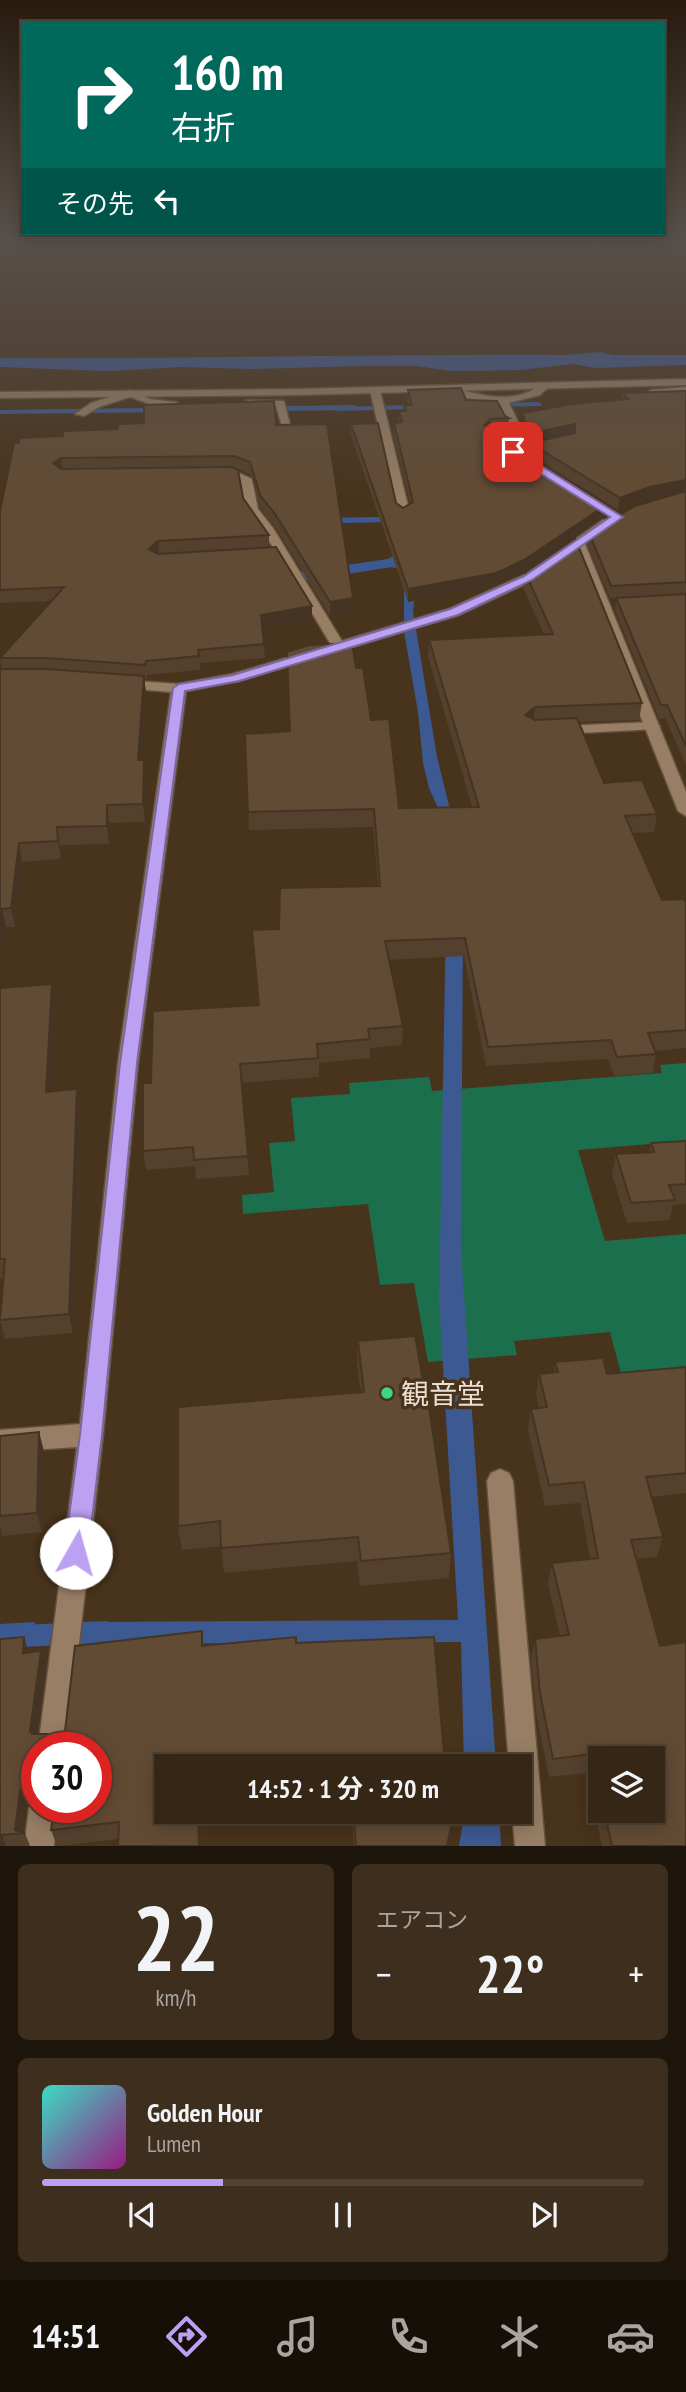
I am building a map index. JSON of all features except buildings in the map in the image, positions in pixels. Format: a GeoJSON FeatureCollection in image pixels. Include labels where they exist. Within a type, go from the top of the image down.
{"type":"FeatureCollection","features":[{"type":"Feature","properties":{"kind":"street"},"geometry":{"type":"LineString","coordinates":[[2,396],[449,389],[686,382]]}},
{"type":"Feature","properties":{"kind":"street"},"geometry":{"type":"LineString","coordinates":[[449,389],[459,394],[504,403],[541,390],[545,386]]}},
{"type":"Feature","properties":{"kind":"street"},"geometry":{"type":"LineString","coordinates":[[375,390],[404,514]]}},
{"type":"Feature","properties":{"kind":"street"},"geometry":{"type":"LineString","coordinates":[[653,400],[649,394],[686,390]]}},
{"type":"Feature","properties":{"kind":"street"},"geometry":{"type":"LineString","coordinates":[[131,393],[156,405],[280,403],[288,430]]}},
{"type":"Feature","properties":{"kind":"street"},"geometry":{"type":"LineString","coordinates":[[85,411],[131,393]]}},
{"type":"Feature","properties":{"kind":"street"},"geometry":{"type":"LineString","coordinates":[[491,435],[519,434],[504,403]]}},
{"type":"Feature","properties":{"kind":"street"},"geometry":{"type":"LineString","coordinates":[[536,467],[513,452],[569,440]]}},
{"type":"Feature","properties":{"kind":"street"},"geometry":{"type":"LineString","coordinates":[[209,475],[235,474],[246,479],[252,509],[262,523],[273,553],[290,570],[339,647]]}},
{"type":"Feature","properties":{"kind":"street"},"geometry":{"type":"LineString","coordinates":[[108,683],[179,688],[234,678],[422,622],[475,603],[528,578],[617,517],[606,510]]}},
{"type":"Feature","properties":{"kind":"street"},"geometry":{"type":"LineString","coordinates":[[579,545],[609,605],[685,807]]}},
{"type":"Feature","properties":{"kind":"street"},"geometry":{"type":"LineString","coordinates":[[54,1732],[91,1435],[128,1063],[179,688]]}},
{"type":"Feature","properties":{"kind":"street"},"geometry":{"type":"LineString","coordinates":[[546,730],[653,726]]}},
{"type":"Feature","properties":{"kind":"street"},"geometry":{"type":"LineString","coordinates":[[0,1441],[91,1435]]}},
{"type":"Feature","properties":{"kind":"street"},"geometry":{"type":"LineString","coordinates":[[500,1481],[530,1846]]}},
{"type":"Feature","properties":{"kind":"street"},"geometry":{"type":"LineString","coordinates":[[39,1846],[42,1823]]}},
{"type":"Feature","properties":{"kind":"green space"},"geometry":{"type":"Polygon","coordinates":[[[686,1063],[686,1141],[578,1150],[605,1241],[686,1234],[686,1371],[622,1377],[610,1332],[514,1341],[517,1355],[428,1362],[414,1283],[380,1285],[368,1204],[243,1214],[242,1195],[274,1192],[269,1143],[295,1141],[291,1098],[350,1094],[349,1083],[429,1077],[432,1091],[662,1073],[660,1065],[686,1063]]]}},
{"type":"Feature","properties":{"kind":"water"},"geometry":{"type":"Polygon","coordinates":[[[600,352],[614,355],[686,355],[686,365],[596,368],[573,364],[520,370],[452,371],[416,366],[251,369],[181,367],[107,371],[0,367],[0,358],[564,355],[600,352]]]}},
{"type":"Feature","properties":{"kind":"water"},"geometry":{"type":"Polygon","coordinates":[[[355,405],[356,410],[0,414],[0,410],[355,405]]]}},
{"type":"Feature","properties":{"kind":"water"},"geometry":{"type":"Polygon","coordinates":[[[407,518],[415,595],[413,611],[437,757],[456,834],[686,913],[463,923],[461,1249],[495,1754],[464,1754],[461,1642],[88,1644],[88,1622],[458,1620],[439,1300],[446,919],[440,812],[429,788],[423,763],[418,712],[404,632],[404,585],[398,569],[392,567],[284,584],[277,575],[388,559],[395,555],[397,522],[283,524],[275,519],[407,518]]]}},
{"type":"Feature","properties":{"kind":"water"},"geometry":{"type":"Polygon","coordinates":[[[35,1622],[31,1643],[0,1644],[0,1624],[35,1622]]]}},
{"type":"Feature","properties":{"kind":"water"},"geometry":{"type":"Polygon","coordinates":[[[463,1824],[500,1824],[501,1846],[459,1846],[463,1824]]]}},
{"type":"Feature","properties":{"kind":"waterway"},"geometry":{"type":"LineString","coordinates":[[492,405],[538,404]]}},
{"type":"Feature","properties":{"kind":"waterway"},"geometry":{"type":"LineString","coordinates":[[338,409],[408,407]]}},
{"type":"Feature","properties":{"kind":"waterway"},"geometry":{"type":"LineString","coordinates":[[0,1637],[106,1632]]}},
{"type":"Feature","properties":{"kind":"place","name":"観音堂"},"geometry":{"type":"Point","coordinates":[387,1393]}},
{"type":"Feature","properties":{"kind":"route"},"geometry":{"type":"LineString","coordinates":[[76,1553],[91,1435],[128,1063],[179,688],[234,678],[454,612],[528,578],[617,517],[513,452]]}}]}
